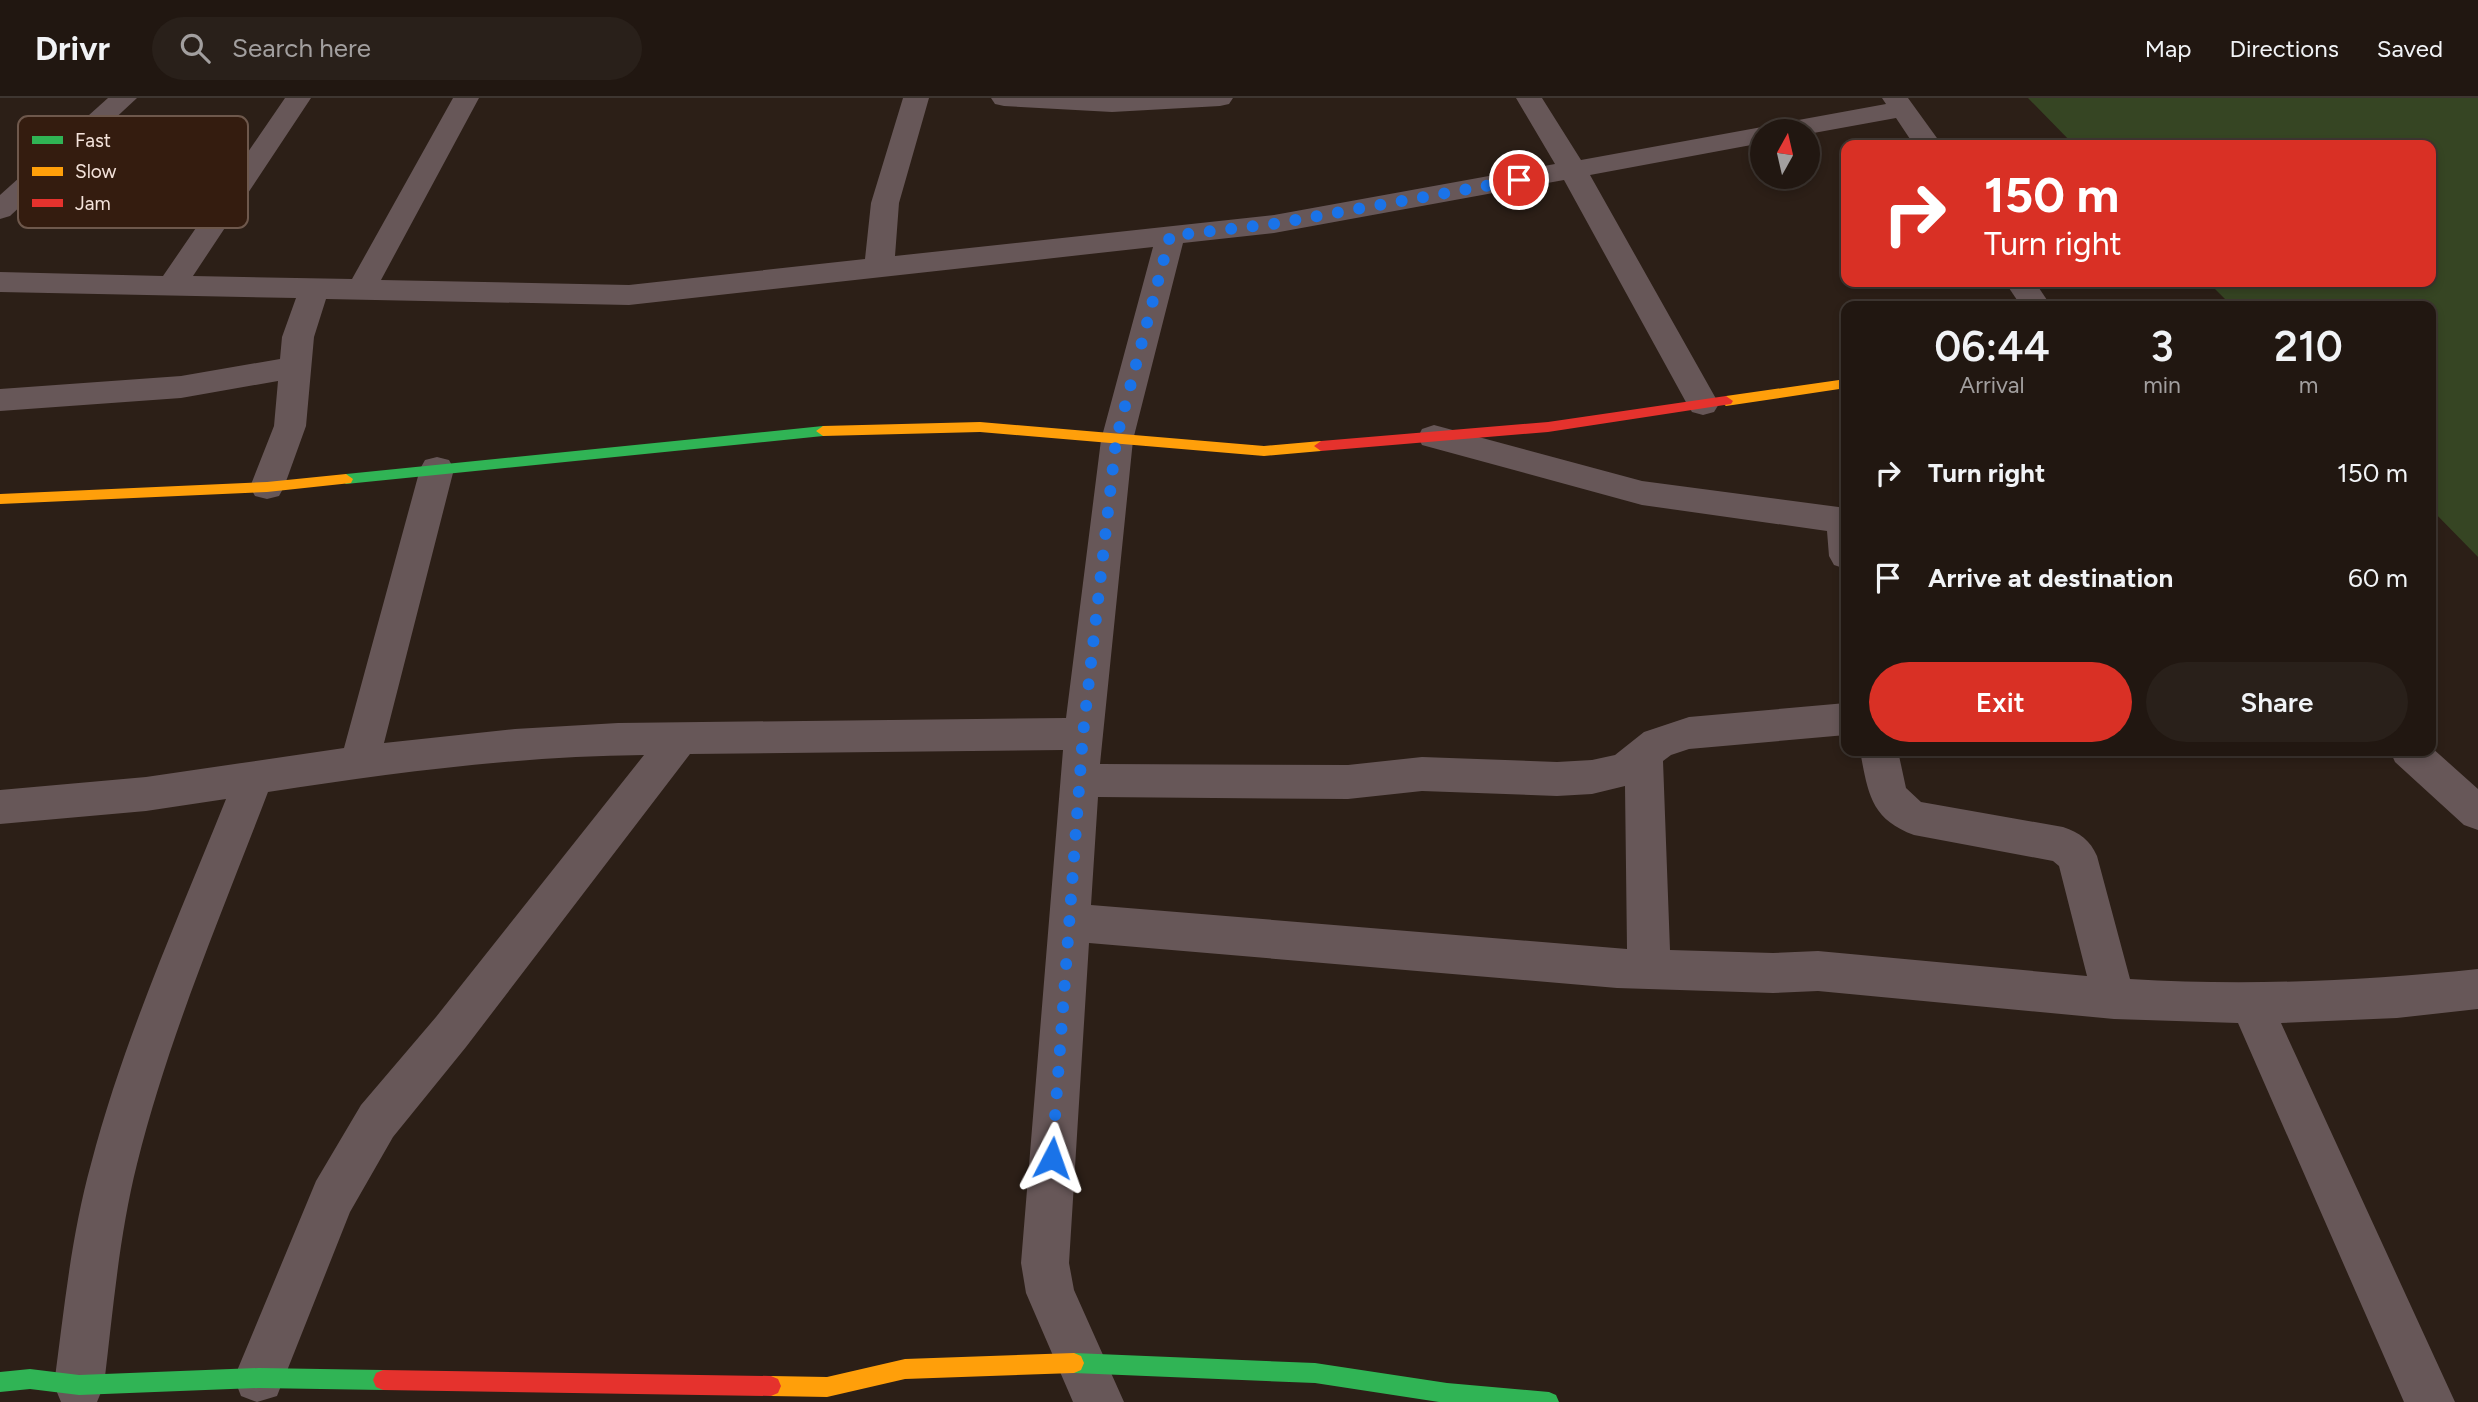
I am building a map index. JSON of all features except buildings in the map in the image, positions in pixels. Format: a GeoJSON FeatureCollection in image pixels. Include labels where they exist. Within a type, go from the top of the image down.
{"type":"FeatureCollection","features":[{"type":"Feature","properties":{"kind":"street"},"geometry":{"type":"LineString","coordinates":[[104,116],[124,98]]}},
{"type":"Feature","properties":{"kind":"street"},"geometry":{"type":"LineString","coordinates":[[248,172],[298,98]]}},
{"type":"Feature","properties":{"kind":"street"},"geometry":{"type":"LineString","coordinates":[[361,290],[466,98]]}},
{"type":"Feature","properties":{"kind":"street"},"geometry":{"type":"LineString","coordinates":[[880,268],[885,203],[916,98]]}},
{"type":"Feature","properties":{"kind":"street"},"geometry":{"type":"LineString","coordinates":[[1004,98],[1094,105],[1220,98]]}},
{"type":"Feature","properties":{"kind":"street"},"geometry":{"type":"LineString","coordinates":[[1529,98],[1573,170],[1703,404]]}},
{"type":"Feature","properties":{"kind":"street"},"geometry":{"type":"LineString","coordinates":[[1820,122],[1899,103],[1925,140]]}},
{"type":"Feature","properties":{"kind":"street"},"geometry":{"type":"LineString","coordinates":[[0,282],[629,295],[1273,224],[1750,137]]}},
{"type":"Feature","properties":{"kind":"street"},"geometry":{"type":"LineString","coordinates":[[0,210],[18,194]]}},
{"type":"Feature","properties":{"kind":"street"},"geometry":{"type":"LineString","coordinates":[[172,285],[210,228]]}},
{"type":"Feature","properties":{"kind":"street"},"geometry":{"type":"LineString","coordinates":[[1090,1383],[1050,1293],[1045,1263],[1083,734],[1116,440],[1170,236]]}},
{"type":"Feature","properties":{"kind":"street"},"geometry":{"type":"LineString","coordinates":[[267,487],[290,426],[298,337],[314,289]]}},
{"type":"Feature","properties":{"kind":"street"},"geometry":{"type":"LineString","coordinates":[[0,400],[181,387],[296,367]]}},
{"type":"Feature","properties":{"kind":"street"},"geometry":{"type":"LineString","coordinates":[[0,499],[267,487],[804,430],[979,428],[1264,451],[1548,427],[1841,384]]}},
{"type":"Feature","properties":{"kind":"street"},"geometry":{"type":"LineString","coordinates":[[1434,437],[1642,493],[1841,521]]}},
{"type":"Feature","properties":{"kind":"street"},"geometry":{"type":"LineString","coordinates":[[360,762],[437,469]]}},
{"type":"Feature","properties":{"kind":"street"},"geometry":{"type":"LineString","coordinates":[[1080,779],[1348,782],[1422,774],[1557,779],[1592,777],[1626,769],[1658,743],[1689,733],[1841,719]]}},
{"type":"Feature","properties":{"kind":"street"},"geometry":{"type":"LineString","coordinates":[[0,807],[146,794],[360,762],[515,744],[680,738],[1083,734]]}},
{"type":"Feature","properties":{"kind":"street"},"geometry":{"type":"LineString","coordinates":[[259,1378],[332,1196],[377,1121],[680,738]]}},
{"type":"Feature","properties":{"kind":"street"},"geometry":{"type":"LineString","coordinates":[[1880,756],[1890,801],[1900,812],[1914,818],[2063,845],[2077,856],[2114,999]]}},
{"type":"Feature","properties":{"kind":"street"},"geometry":{"type":"LineString","coordinates":[[2415,756],[2478,813]]}},
{"type":"Feature","properties":{"kind":"street"},"geometry":{"type":"LineString","coordinates":[[1644,757],[1649,969]]}},
{"type":"Feature","properties":{"kind":"street"},"geometry":{"type":"LineString","coordinates":[[79,1385],[113,1166],[140,1074],[254,778]]}},
{"type":"Feature","properties":{"kind":"street"},"geometry":{"type":"LineString","coordinates":[[1069,922],[1649,969],[1773,973],[1818,971],[2114,999],[2250,1002],[2419,997],[2478,989]]}},
{"type":"Feature","properties":{"kind":"street"},"geometry":{"type":"LineString","coordinates":[[2250,1002],[2430,1402]]}},
{"type":"Feature","properties":{"kind":"street"},"geometry":{"type":"LineString","coordinates":[[16,1388],[259,1378],[475,1392],[827,1395],[905,1369],[1090,1383],[1315,1373],[1447,1393],[1549,1402]]}},
{"type":"Feature","properties":{"kind":"green space"},"geometry":{"type":"Polygon","coordinates":[[[2028,98],[2478,98],[2478,557],[2436,514],[2436,301],[2227,301],[2213,287],[2436,287],[2436,140],[2069,140],[2028,98]]]}},
{"type":"Feature","properties":{"kind":"traffic: fast"},"geometry":{"type":"LineString","coordinates":[[346,479],[823,431]]}},
{"type":"Feature","properties":{"kind":"traffic: fast"},"geometry":{"type":"LineString","coordinates":[[1074,1363],[1315,1373],[1447,1393],[1549,1402]]}},
{"type":"Feature","properties":{"kind":"traffic: fast"},"geometry":{"type":"LineString","coordinates":[[0,1382],[30,1379],[79,1385],[259,1378],[383,1380]]}},
{"type":"Feature","properties":{"kind":"traffic: slow"},"geometry":{"type":"LineString","coordinates":[[1726,401],[1841,384]]}},
{"type":"Feature","properties":{"kind":"traffic: slow"},"geometry":{"type":"LineString","coordinates":[[823,431],[980,427],[1264,451],[1321,446]]}},
{"type":"Feature","properties":{"kind":"traffic: slow"},"geometry":{"type":"LineString","coordinates":[[0,499],[267,487],[346,479]]}},
{"type":"Feature","properties":{"kind":"traffic: slow"},"geometry":{"type":"LineString","coordinates":[[771,1386],[827,1387],[905,1369],[1074,1363]]}},
{"type":"Feature","properties":{"kind":"traffic: jam"},"geometry":{"type":"LineString","coordinates":[[1321,446],[1548,427],[1726,401]]}},
{"type":"Feature","properties":{"kind":"traffic: jam"},"geometry":{"type":"LineString","coordinates":[[383,1380],[771,1386]]}},
{"type":"Feature","properties":{"kind":"route"},"geometry":{"type":"LineString","coordinates":[[1052,1158],[1083,734],[1116,440],[1170,236],[1273,224],[1519,180]]}}]}
